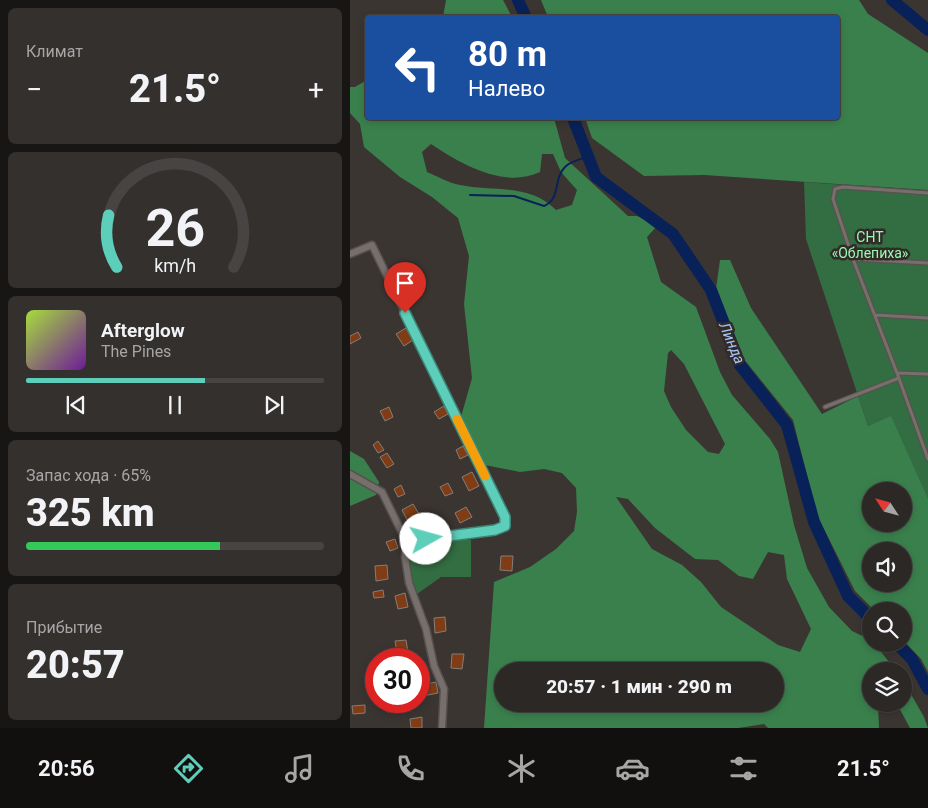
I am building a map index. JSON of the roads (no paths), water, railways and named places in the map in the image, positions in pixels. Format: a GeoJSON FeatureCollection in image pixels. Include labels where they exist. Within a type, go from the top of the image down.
{"type":"FeatureCollection","features":[{"type":"Feature","properties":{"kind":"street"},"geometry":{"type":"LineString","coordinates":[[350,254],[372,245],[505,517],[505,526],[495,530],[406,541]]}},
{"type":"Feature","properties":{"kind":"street"},"geometry":{"type":"LineString","coordinates":[[350,474],[382,492],[406,541],[405,557],[410,583],[426,628],[434,666],[444,688],[442,728]]}},
{"type":"Feature","properties":{"kind":"lane"},"geometry":{"type":"LineString","coordinates":[[928,193],[843,187],[835,189],[833,199],[853,260],[899,378],[928,460]]}},
{"type":"Feature","properties":{"kind":"lane"},"geometry":{"type":"LineString","coordinates":[[853,260],[928,263]]}},
{"type":"Feature","properties":{"kind":"lane"},"geometry":{"type":"LineString","coordinates":[[875,315],[928,318]]}},
{"type":"Feature","properties":{"kind":"lane"},"geometry":{"type":"LineString","coordinates":[[897,373],[928,374]]}},
{"type":"Feature","properties":{"kind":"lane"},"geometry":{"type":"LineString","coordinates":[[825,407],[899,378]]}},
{"type":"Feature","properties":{"kind":"waterway","name":"Линда"},"geometry":{"type":"LineString","coordinates":[[518,0],[525,15]]}},
{"type":"Feature","properties":{"kind":"waterway","name":"Линда"},"geometry":{"type":"LineString","coordinates":[[892,0],[928,30]]}},
{"type":"Feature","properties":{"kind":"waterway","name":"Линда"},"geometry":{"type":"LineString","coordinates":[[574,120],[596,177],[673,234],[711,290],[740,365],[787,425],[814,522],[848,596],[862,610]]}},
{"type":"Feature","properties":{"kind":"waterway"},"geometry":{"type":"LineString","coordinates":[[470,195],[514,196],[544,206],[550,203],[553,198],[559,177],[566,166],[589,156]]}},
{"type":"Feature","properties":{"kind":"waterway","name":"Линда"},"geometry":{"type":"LineString","coordinates":[[905,652],[912,659],[928,689]]}},
{"type":"Feature","properties":{"kind":"park label","name":"СНТ «Облепиха»"},"geometry":{"type":"Point","coordinates":[870,246]}}]}
